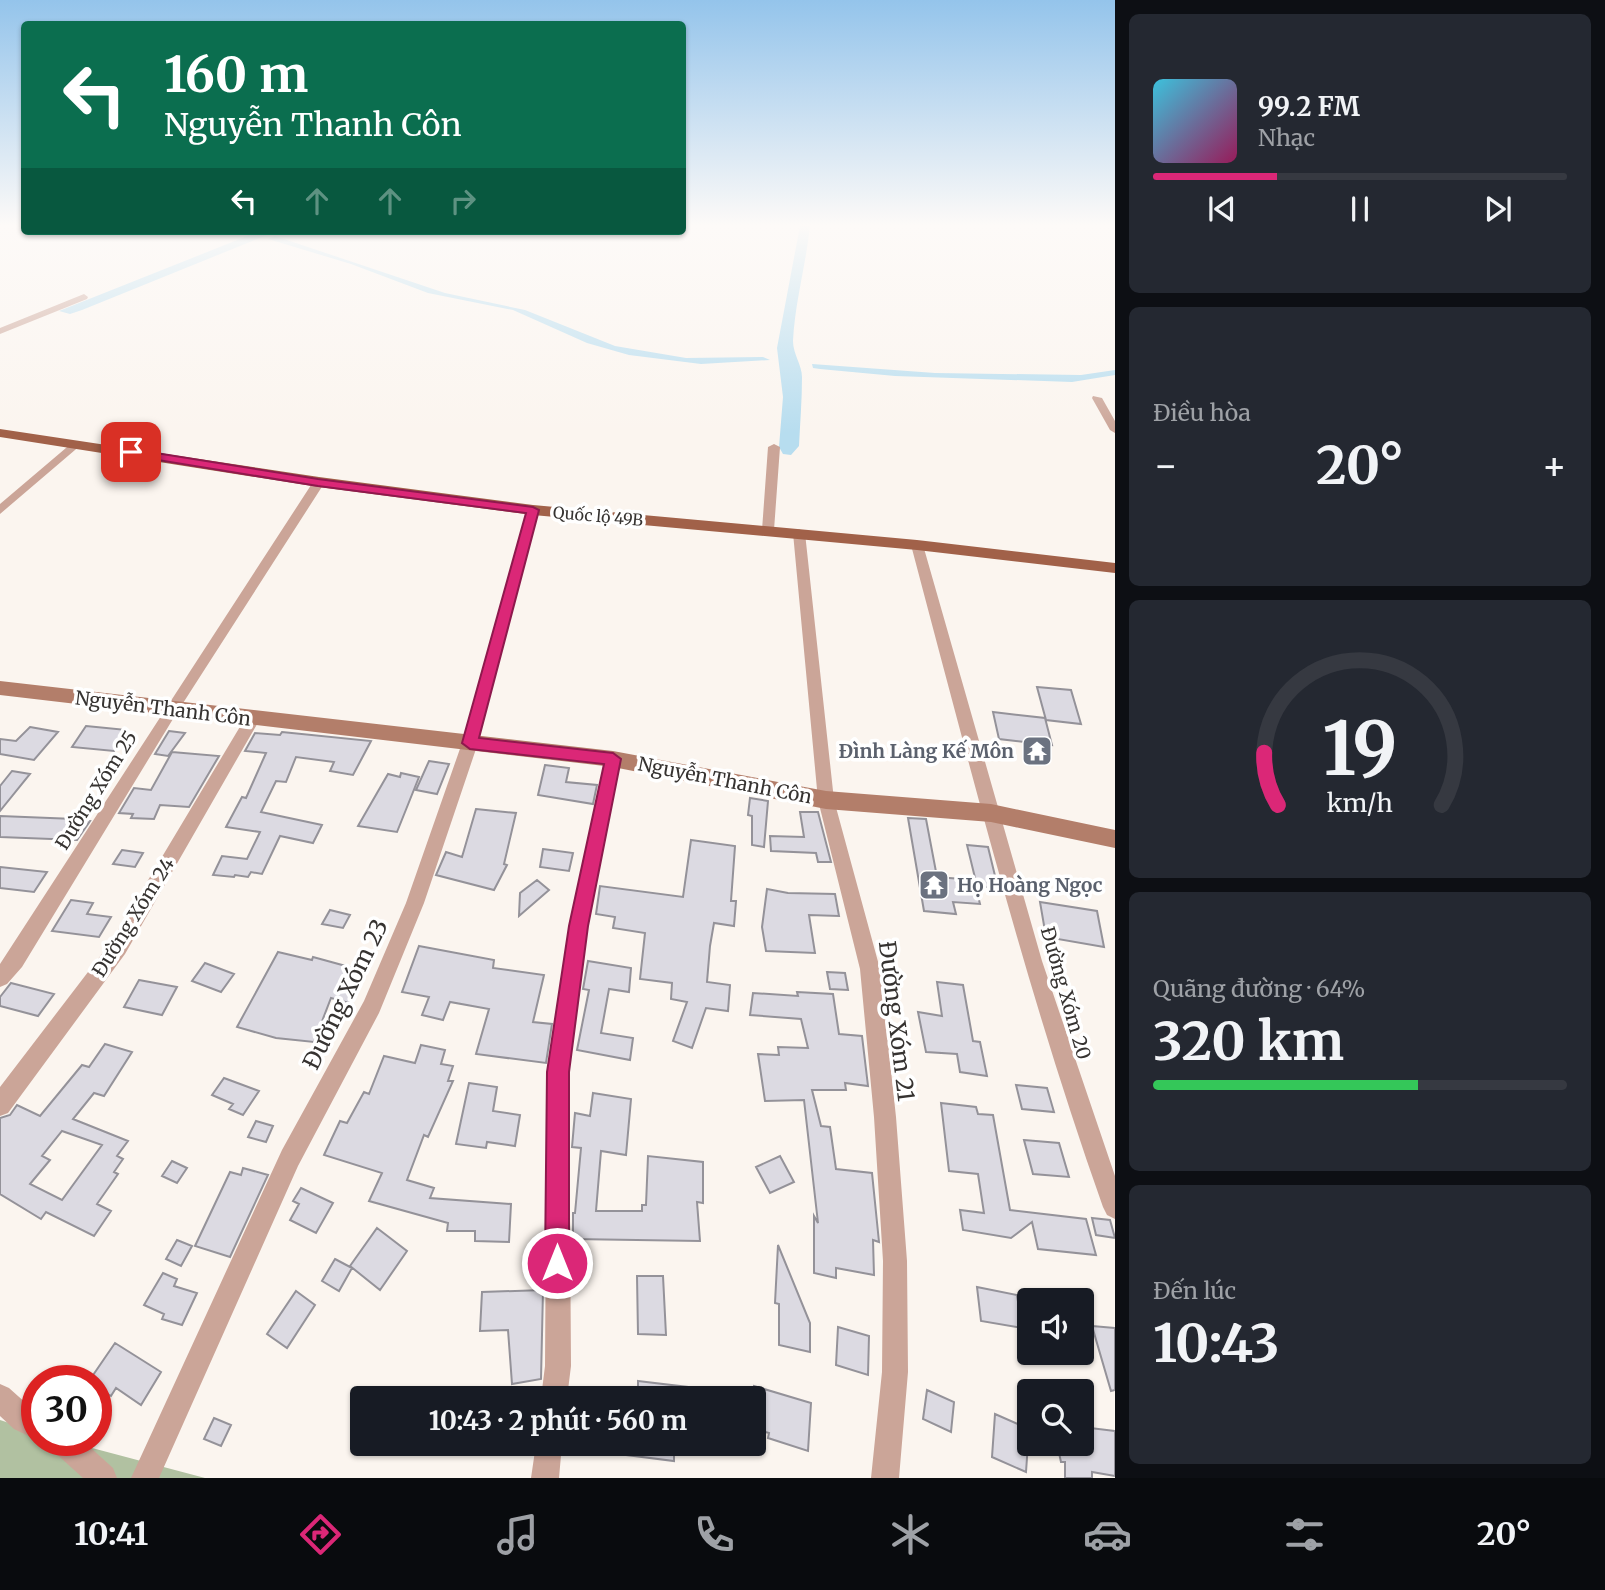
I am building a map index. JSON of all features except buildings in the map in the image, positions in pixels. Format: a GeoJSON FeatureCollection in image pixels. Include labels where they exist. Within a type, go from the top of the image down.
{"type":"FeatureCollection","features":[{"type":"Feature","properties":{"kind":"main road","name":"Quốc lộ 49B"},"geometry":{"type":"LineString","coordinates":[[0,433],[318,482],[533,510],[799,533],[1115,568]]}},
{"type":"Feature","properties":{"kind":"street"},"geometry":{"type":"LineString","coordinates":[[0,331],[84,298]]}},
{"type":"Feature","properties":{"kind":"street"},"geometry":{"type":"LineString","coordinates":[[1097,398],[1115,430]]}},
{"type":"Feature","properties":{"kind":"street"},"geometry":{"type":"LineString","coordinates":[[0,510],[77,444]]}},
{"type":"Feature","properties":{"kind":"street"},"geometry":{"type":"LineString","coordinates":[[768,530],[774,447]]}},
{"type":"Feature","properties":{"kind":"street","name":"Đường Xóm 25"},"geometry":{"type":"LineString","coordinates":[[0,978],[15,961],[171,710],[318,482]]}},
{"type":"Feature","properties":{"kind":"street","name":"Đường Xóm 23"},"geometry":{"type":"LineString","coordinates":[[145,1478],[290,1158],[372,1006],[415,903],[470,743],[533,510]]}},
{"type":"Feature","properties":{"kind":"street","name":"Đường Xóm 21"},"geometry":{"type":"LineString","coordinates":[[799,533],[826,800],[870,970],[885,1117],[895,1261],[895,1372],[885,1478]]}},
{"type":"Feature","properties":{"kind":"street","name":"Đường Xóm 20"},"geometry":{"type":"LineString","coordinates":[[917,545],[991,813],[1080,1115],[1115,1207]]}},
{"type":"Feature","properties":{"kind":"street","name":"Nguyễn Thanh Côn"},"geometry":{"type":"LineString","coordinates":[[1,690],[613,759],[826,800],[991,813],[1115,839]]}},
{"type":"Feature","properties":{"kind":"street","name":"Đường Xóm 24"},"geometry":{"type":"LineString","coordinates":[[0,1105],[118,948],[252,719]]}},
{"type":"Feature","properties":{"kind":"street"},"geometry":{"type":"LineString","coordinates":[[556,1386],[558,1366],[558,1072],[579,926],[613,759]]}},
{"type":"Feature","properties":{"kind":"street"},"geometry":{"type":"LineString","coordinates":[[0,1397],[21,1417]]}},
{"type":"Feature","properties":{"kind":"street"},"geometry":{"type":"LineString","coordinates":[[79,1456],[103,1478]]}},
{"type":"Feature","properties":{"kind":"street"},"geometry":{"type":"LineString","coordinates":[[545,1478],[548,1456]]}},
{"type":"Feature","properties":{"kind":"green space"},"geometry":{"type":"Polygon","coordinates":[[[0,1420],[21,1427],[21,1456],[112,1456],[112,1453],[205,1478],[0,1478],[0,1420]]]}},
{"type":"Feature","properties":{"kind":"water"},"geometry":{"type":"Polygon","coordinates":[[[99,295],[119,295],[70,314],[59,311],[99,295]]]}},
{"type":"Feature","properties":{"kind":"water"},"geometry":{"type":"Polygon","coordinates":[[[438,295],[454,295],[525,310],[615,346],[686,358],[763,357],[770,360],[701,364],[629,355],[587,343],[513,310],[438,295]]]}},
{"type":"Feature","properties":{"kind":"water"},"geometry":{"type":"Polygon","coordinates":[[[787,295],[799,295],[793,346],[802,373],[802,386],[799,446],[791,455],[783,454],[779,447],[783,397],[777,348],[787,295]]]}},
{"type":"Feature","properties":{"kind":"water"},"geometry":{"type":"Polygon","coordinates":[[[812,364],[935,373],[1081,375],[1115,370],[1115,375],[1072,382],[895,376],[813,368],[812,364]]]}},
{"type":"Feature","properties":{"kind":"place","name":"Đình Làng Kế Môn"},"geometry":{"type":"Point","coordinates":[1037,751]}},
{"type":"Feature","properties":{"kind":"place","name":"Họ Hoàng Ngọc"},"geometry":{"type":"Point","coordinates":[934,885]}},
{"type":"Feature","properties":{"kind":"route"},"geometry":{"type":"LineString","coordinates":[[131,452],[318,482],[533,510],[470,743],[613,759],[579,926],[558,1072],[557,1263]]}}]}
